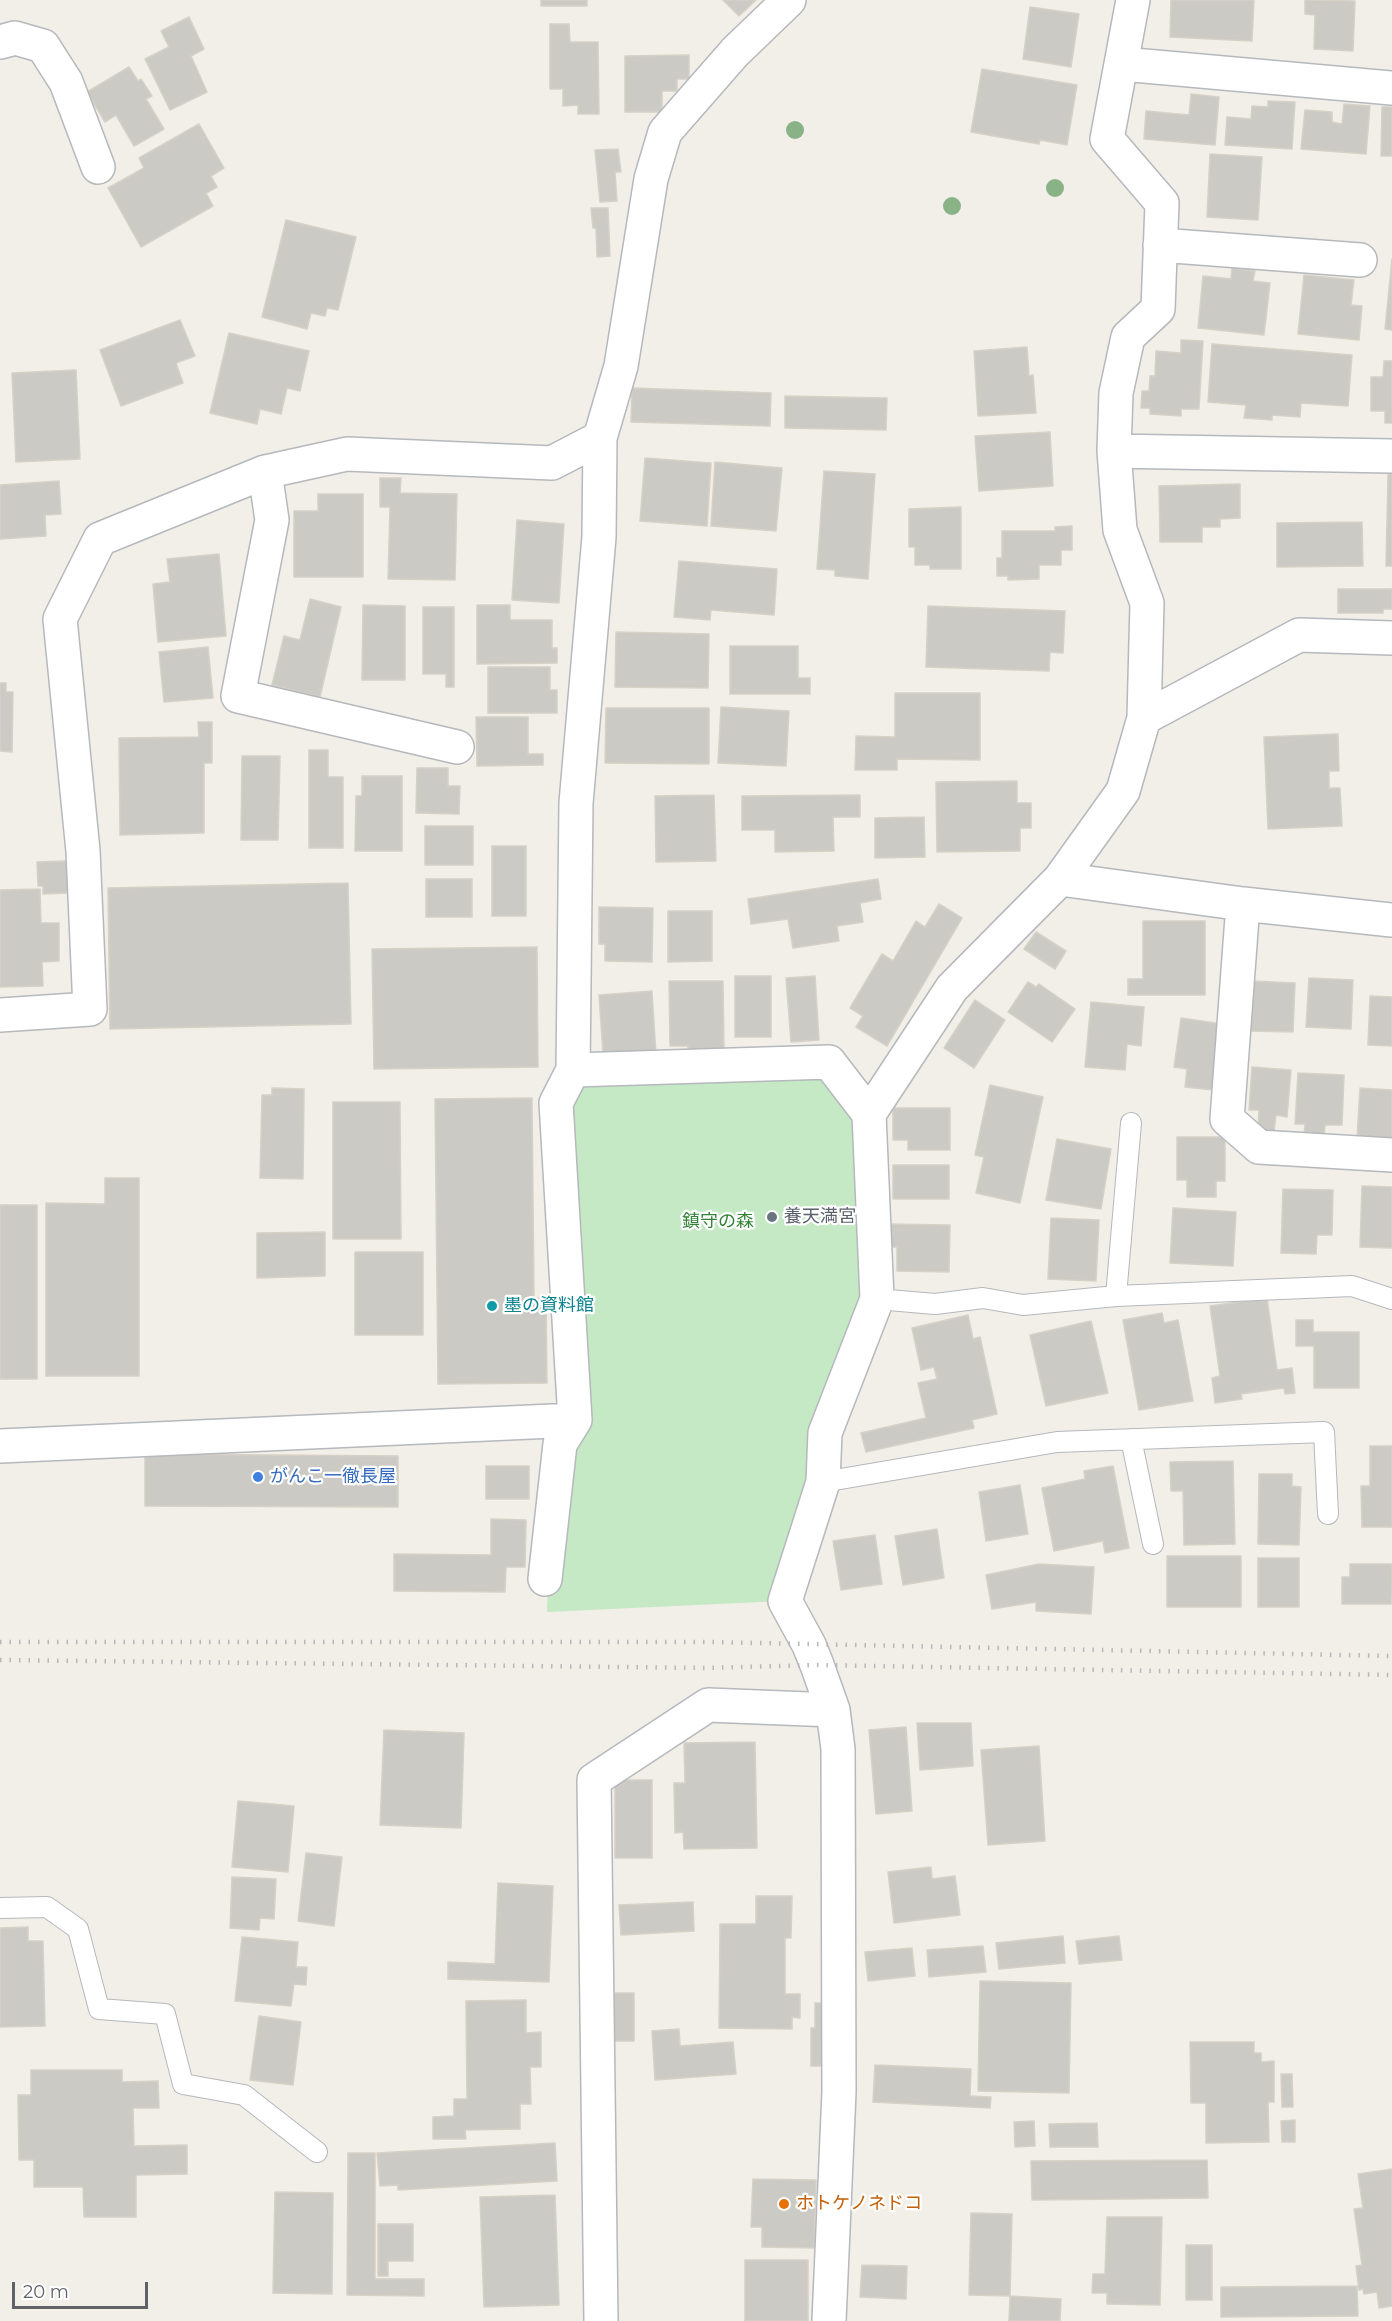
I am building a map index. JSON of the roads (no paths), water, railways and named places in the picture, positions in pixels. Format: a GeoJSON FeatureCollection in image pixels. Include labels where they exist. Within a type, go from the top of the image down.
{"type":"FeatureCollection","features":[{"type":"Feature","properties":{"kind":"street"},"geometry":{"type":"LineString","coordinates":[[545,1579],[560,1444],[575,1420],[556,1103],[573,1070],[576,803],[599,537],[600,438],[621,366],[651,179],[664,132],[735,52],[789,0]]}},
{"type":"Feature","properties":{"kind":"street"},"geometry":{"type":"LineString","coordinates":[[868,1114],[952,988],[1060,879],[1123,791],[1144,718],[1147,603],[1120,530],[1114,451],[1116,393],[1128,337],[1158,309],[1162,203],[1107,139],[1133,0]]}},
{"type":"Feature","properties":{"kind":"street"},"geometry":{"type":"LineString","coordinates":[[0,42],[15,38],[44,45],[66,82],[98,167]]}},
{"type":"Feature","properties":{"kind":"street"},"geometry":{"type":"LineString","coordinates":[[1122,64],[1392,88]]}},
{"type":"Feature","properties":{"kind":"street"},"geometry":{"type":"LineString","coordinates":[[1160,245],[1360,260]]}},
{"type":"Feature","properties":{"kind":"street"},"geometry":{"type":"LineString","coordinates":[[0,1015],[90,1009],[83,851],[60,619],[100,539],[265,472],[347,454],[552,463],[600,438]]}},
{"type":"Feature","properties":{"kind":"street"},"geometry":{"type":"LineString","coordinates":[[1114,451],[1392,456]]}},
{"type":"Feature","properties":{"kind":"street"},"geometry":{"type":"LineString","coordinates":[[265,472],[272,520],[238,696],[457,747]]}},
{"type":"Feature","properties":{"kind":"street"},"geometry":{"type":"LineString","coordinates":[[1144,718],[1299,635],[1392,638]]}},
{"type":"Feature","properties":{"kind":"street"},"geometry":{"type":"LineString","coordinates":[[1060,879],[1243,904],[1392,920]]}},
{"type":"Feature","properties":{"kind":"street"},"geometry":{"type":"LineString","coordinates":[[1243,904],[1227,1119],[1259,1147],[1392,1155]]}},
{"type":"Feature","properties":{"kind":"street"},"geometry":{"type":"LineString","coordinates":[[573,1070],[828,1062],[868,1114],[877,1299],[825,1432],[823,1482],[785,1601],[809,1645],[833,1710],[838,1749],[839,2092],[829,2321]]}},
{"type":"Feature","properties":{"kind":"street"},"geometry":{"type":"LineString","coordinates":[[0,1446],[575,1420]]}},
{"type":"Feature","properties":{"kind":"street"},"geometry":{"type":"LineString","coordinates":[[601,2321],[594,1780],[708,1705],[833,1710]]}},
{"type":"Feature","properties":{"kind":"lane"},"geometry":{"type":"LineString","coordinates":[[1116,1296],[1131,1123]]}},
{"type":"Feature","properties":{"kind":"lane"},"geometry":{"type":"LineString","coordinates":[[877,1299],[935,1304],[983,1298],[1023,1305],[1116,1296],[1352,1286],[1392,1299]]}},
{"type":"Feature","properties":{"kind":"lane"},"geometry":{"type":"LineString","coordinates":[[823,1482],[1057,1442],[1324,1432],[1328,1514]]}},
{"type":"Feature","properties":{"kind":"lane"},"geometry":{"type":"LineString","coordinates":[[1131,1439],[1153,1544]]}},
{"type":"Feature","properties":{"kind":"lane"},"geometry":{"type":"LineString","coordinates":[[0,1908],[47,1907],[78,1929],[99,2009],[165,2014],[183,2084],[244,2095],[317,2152]]}},
{"type":"Feature","properties":{"kind":"railway"},"geometry":{"type":"LineString","coordinates":[[0,1642],[709,1642],[1392,1656]]}},
{"type":"Feature","properties":{"kind":"railway"},"geometry":{"type":"LineString","coordinates":[[0,1660],[707,1668],[817,1665],[1392,1675]]}},
{"type":"Feature","properties":{"kind":"place","name":"養天満宮"},"geometry":{"type":"Point","coordinates":[772,1217]}},
{"type":"Feature","properties":{"kind":"place","name":"墨の資料館"},"geometry":{"type":"Point","coordinates":[492,1306]}},
{"type":"Feature","properties":{"kind":"place","name":"がんこ一徹長屋"},"geometry":{"type":"Point","coordinates":[258,1477]}},
{"type":"Feature","properties":{"kind":"place","name":"ホトケノネドコ"},"geometry":{"type":"Point","coordinates":[784,2204]}},
{"type":"Feature","properties":{"kind":"park label","name":"鎮守の森"},"geometry":{"type":"Point","coordinates":[718,1222]}}]}
